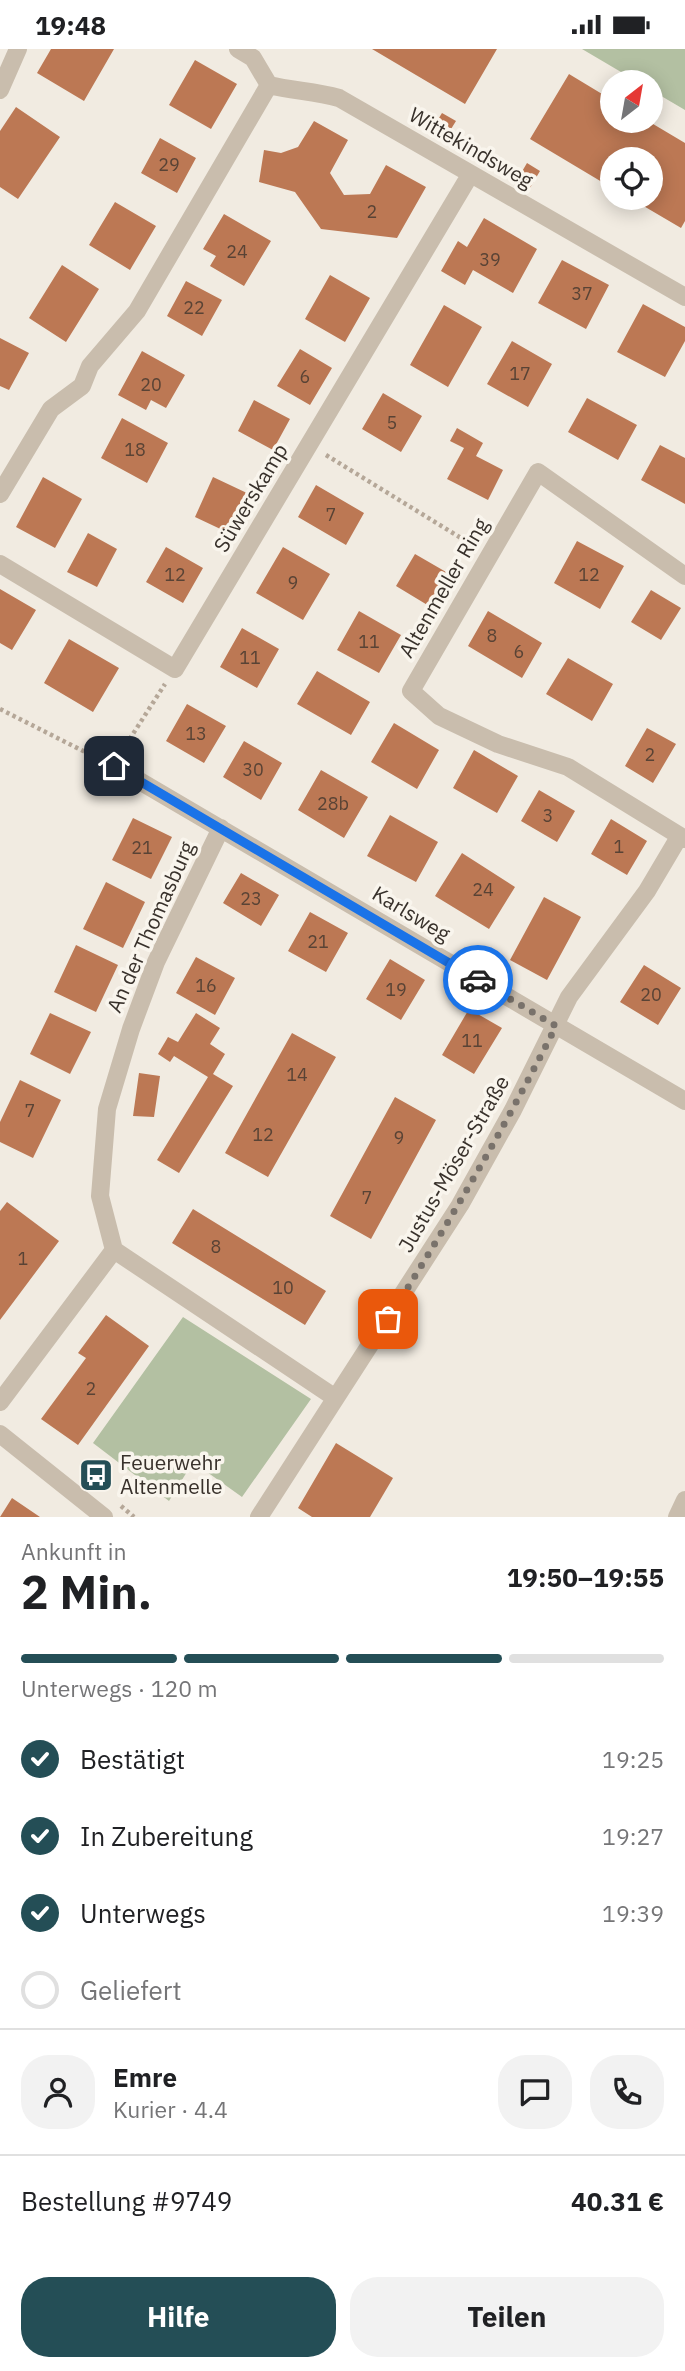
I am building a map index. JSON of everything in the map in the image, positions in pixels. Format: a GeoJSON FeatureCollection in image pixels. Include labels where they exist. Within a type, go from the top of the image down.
{"type":"FeatureCollection","features":[{"type":"Feature","properties":{"kind":"street"},"geometry":{"type":"LineString","coordinates":[[0,90],[18,49]]}},
{"type":"Feature","properties":{"kind":"street"},"geometry":{"type":"LineString","coordinates":[[0,494],[51,409],[82,386],[90,366],[137,311],[269,85],[253,58],[239,49]]}},
{"type":"Feature","properties":{"kind":"street","name":"Wittekindsweg"},"geometry":{"type":"LineString","coordinates":[[269,85],[290,91],[308,89],[339,98],[685,297]]}},
{"type":"Feature","properties":{"kind":"street","name":"Süwerskamp"},"geometry":{"type":"LineString","coordinates":[[175,669],[471,176]]}},
{"type":"Feature","properties":{"kind":"street","name":"Altenmeller Ring"},"geometry":{"type":"LineString","coordinates":[[682,838],[568,767],[498,744],[439,716],[411,691],[538,472],[685,576]]}},
{"type":"Feature","properties":{"kind":"street"},"geometry":{"type":"LineString","coordinates":[[0,564],[175,669]]}},
{"type":"Feature","properties":{"kind":"street","name":"Karlsweg"},"geometry":{"type":"LineString","coordinates":[[114,766],[685,1101]]}},
{"type":"Feature","properties":{"kind":"street","name":"An der Thomasburg"},"geometry":{"type":"LineString","coordinates":[[114,1250],[100,1196],[107,1109],[131,1029],[156,962],[221,828]]}},
{"type":"Feature","properties":{"kind":"street","name":"Justus-Möser-Straße"},"geometry":{"type":"LineString","coordinates":[[259,1517],[460,1205],[586,970],[647,891],[682,838]]}},
{"type":"Feature","properties":{"kind":"street"},"geometry":{"type":"LineString","coordinates":[[0,1402],[114,1250],[334,1397]]}},
{"type":"Feature","properties":{"kind":"street"},"geometry":{"type":"LineString","coordinates":[[0,1434],[104,1517]]}},
{"type":"Feature","properties":{"kind":"street"},"geometry":{"type":"LineString","coordinates":[[677,1517],[685,1500]]}},
{"type":"Feature","properties":{"kind":"path"},"geometry":{"type":"LineString","coordinates":[[309,445],[490,555]]}},
{"type":"Feature","properties":{"kind":"path"},"geometry":{"type":"LineString","coordinates":[[0,709],[114,766],[175,669]]}},
{"type":"Feature","properties":{"kind":"green space"},"geometry":{"type":"Polygon","coordinates":[[[582,49],[685,49],[685,110],[663,97],[663,70],[618,70],[582,49]]]}},
{"type":"Feature","properties":{"kind":"green space"},"geometry":{"type":"Polygon","coordinates":[[[183,1317],[311,1399],[242,1497],[193,1462],[169,1501],[93,1443],[183,1317]]]}},
{"type":"Feature","properties":{"kind":"building"},"geometry":{"type":"Polygon","coordinates":[[[51,49],[114,49],[84,101],[37,73],[51,49]]]}},
{"type":"Feature","properties":{"kind":"building"},"geometry":{"type":"Polygon","coordinates":[[[372,49],[497,49],[465,104],[372,49]]]}},
{"type":"Feature","properties":{"kind":"building"},"geometry":{"type":"Polygon","coordinates":[[[195,60],[237,84],[211,129],[169,105],[195,60]]]}},
{"type":"Feature","properties":{"kind":"building"},"geometry":{"type":"Polygon","coordinates":[[[569,74],[600,93],[600,133],[663,133],[663,130],[685,143],[685,221],[681,228],[650,210],[663,210],[663,147],[600,147],[600,181],[530,139],[569,74]]]}},
{"type":"Feature","properties":{"kind":"building"},"geometry":{"type":"Polygon","coordinates":[[[16,107],[60,137],[18,199],[0,187],[0,131],[16,107]]]}},
{"type":"Feature","properties":{"kind":"building"},"geometry":{"type":"Polygon","coordinates":[[[442,113],[456,121],[443,142],[429,134],[442,113]]]}},
{"type":"Feature","properties":{"kind":"building"},"geometry":{"type":"Polygon","coordinates":[[[314,121],[348,140],[330,173],[344,195],[370,194],[386,165],[426,187],[397,238],[321,229],[295,192],[259,182],[264,150],[281,153],[298,147],[314,121]]]}},
{"type":"Feature","properties":{"kind":"building"},"geometry":{"type":"Polygon","coordinates":[[[160,138],[196,158],[177,193],[141,173],[160,138]]]}},
{"type":"Feature","properties":{"kind":"building"},"geometry":{"type":"Polygon","coordinates":[[[527,163],[540,171],[527,193],[514,185],[527,163]]]}},
{"type":"Feature","properties":{"kind":"building"},"geometry":{"type":"Polygon","coordinates":[[[115,202],[156,226],[130,270],[89,245],[115,202]]]}},
{"type":"Feature","properties":{"kind":"building"},"geometry":{"type":"Polygon","coordinates":[[[224,214],[271,241],[244,286],[210,266],[216,256],[203,249],[224,214]]]}},
{"type":"Feature","properties":{"kind":"building"},"geometry":{"type":"Polygon","coordinates":[[[484,218],[537,249],[513,293],[473,270],[465,285],[441,271],[458,241],[467,247],[484,218]]]}},
{"type":"Feature","properties":{"kind":"building"},"geometry":{"type":"Polygon","coordinates":[[[562,260],[609,285],[586,329],[538,303],[562,260]]]}},
{"type":"Feature","properties":{"kind":"building"},"geometry":{"type":"Polygon","coordinates":[[[62,265],[99,289],[66,342],[29,318],[62,265]]]}},
{"type":"Feature","properties":{"kind":"building"},"geometry":{"type":"Polygon","coordinates":[[[330,275],[370,298],[345,342],[305,319],[330,275]]]}},
{"type":"Feature","properties":{"kind":"building"},"geometry":{"type":"Polygon","coordinates":[[[186,281],[222,300],[202,336],[167,316],[186,281]]]}},
{"type":"Feature","properties":{"kind":"building"},"geometry":{"type":"Polygon","coordinates":[[[643,304],[685,327],[685,341],[665,377],[617,352],[643,304]]]}},
{"type":"Feature","properties":{"kind":"building"},"geometry":{"type":"Polygon","coordinates":[[[444,305],[482,327],[448,387],[410,365],[444,305]]]}},
{"type":"Feature","properties":{"kind":"building"},"geometry":{"type":"Polygon","coordinates":[[[0,338],[29,353],[9,390],[0,386],[0,338]]]}},
{"type":"Feature","properties":{"kind":"building"},"geometry":{"type":"Polygon","coordinates":[[[512,341],[552,364],[528,407],[487,384],[512,341]]]}},
{"type":"Feature","properties":{"kind":"building"},"geometry":{"type":"Polygon","coordinates":[[[300,349],[332,368],[310,405],[277,386],[300,349]]]}},
{"type":"Feature","properties":{"kind":"building"},"geometry":{"type":"Polygon","coordinates":[[[142,351],[185,375],[166,408],[151,400],[146,410],[118,395],[142,351]]]}},
{"type":"Feature","properties":{"kind":"building"},"geometry":{"type":"Polygon","coordinates":[[[383,393],[422,416],[401,452],[362,429],[383,393]]]}},
{"type":"Feature","properties":{"kind":"building"},"geometry":{"type":"Polygon","coordinates":[[[587,398],[637,425],[618,460],[568,432],[587,398]]]}},
{"type":"Feature","properties":{"kind":"building"},"geometry":{"type":"Polygon","coordinates":[[[254,400],[290,419],[273,450],[238,431],[254,400]]]}},
{"type":"Feature","properties":{"kind":"building"},"geometry":{"type":"Polygon","coordinates":[[[122,418],[168,443],[147,483],[101,458],[122,418]]]}},
{"type":"Feature","properties":{"kind":"building"},"geometry":{"type":"Polygon","coordinates":[[[457,428],[483,443],[476,456],[503,470],[488,500],[447,479],[464,448],[450,441],[457,428]]]}},
{"type":"Feature","properties":{"kind":"building"},"geometry":{"type":"Polygon","coordinates":[[[660,445],[685,458],[685,504],[641,480],[660,445]]]}},
{"type":"Feature","properties":{"kind":"building"},"geometry":{"type":"Polygon","coordinates":[[[43,477],[82,499],[55,548],[16,527],[43,477]]]}},
{"type":"Feature","properties":{"kind":"building"},"geometry":{"type":"Polygon","coordinates":[[[213,477],[249,494],[231,534],[195,517],[213,477]]]}},
{"type":"Feature","properties":{"kind":"building"},"geometry":{"type":"Polygon","coordinates":[[[316,485],[364,513],[346,545],[298,517],[316,485]]]}},
{"type":"Feature","properties":{"kind":"building"},"geometry":{"type":"Polygon","coordinates":[[[88,533],[117,549],[97,587],[67,572],[88,533]]]}},
{"type":"Feature","properties":{"kind":"building"},"geometry":{"type":"Polygon","coordinates":[[[577,541],[624,566],[600,609],[554,583],[577,541]]]}},
{"type":"Feature","properties":{"kind":"building"},"geometry":{"type":"Polygon","coordinates":[[[166,547],[203,568],[183,603],[146,582],[166,547]]]}},
{"type":"Feature","properties":{"kind":"building"},"geometry":{"type":"Polygon","coordinates":[[[283,547],[330,574],[303,620],[256,593],[283,547]]]}},
{"type":"Feature","properties":{"kind":"building"},"geometry":{"type":"Polygon","coordinates":[[[415,554],[453,576],[434,609],[396,586],[415,554]]]}},
{"type":"Feature","properties":{"kind":"building"},"geometry":{"type":"Polygon","coordinates":[[[0,589],[36,610],[12,650],[0,643],[0,589]]]}},
{"type":"Feature","properties":{"kind":"building"},"geometry":{"type":"Polygon","coordinates":[[[651,590],[681,608],[661,640],[631,622],[651,590]]]}},
{"type":"Feature","properties":{"kind":"building"},"geometry":{"type":"Polygon","coordinates":[[[359,611],[401,635],[379,673],[337,650],[359,611]]]}},
{"type":"Feature","properties":{"kind":"building"},"geometry":{"type":"Polygon","coordinates":[[[488,611],[542,643],[522,678],[468,646],[488,611]]]}},
{"type":"Feature","properties":{"kind":"building"},"geometry":{"type":"Polygon","coordinates":[[[242,628],[279,649],[257,688],[220,667],[242,628]]]}},
{"type":"Feature","properties":{"kind":"building"},"geometry":{"type":"Polygon","coordinates":[[[69,639],[119,668],[93,712],[44,683],[69,639]]]}},
{"type":"Feature","properties":{"kind":"building"},"geometry":{"type":"Polygon","coordinates":[[[568,658],[613,684],[592,721],[546,694],[568,658]]]}},
{"type":"Feature","properties":{"kind":"building"},"geometry":{"type":"Polygon","coordinates":[[[317,671],[370,702],[351,735],[297,704],[317,671]]]}},
{"type":"Feature","properties":{"kind":"building"},"geometry":{"type":"Polygon","coordinates":[[[187,704],[226,726],[204,763],[166,741],[187,704]]]}},
{"type":"Feature","properties":{"kind":"building"},"geometry":{"type":"Polygon","coordinates":[[[394,723],[439,750],[417,789],[371,762],[394,723]]]}},
{"type":"Feature","properties":{"kind":"building"},"geometry":{"type":"Polygon","coordinates":[[[647,728],[676,744],[653,783],[625,766],[647,728]]]}},
{"type":"Feature","properties":{"kind":"building"},"geometry":{"type":"Polygon","coordinates":[[[244,741],[282,763],[261,800],[223,777],[244,741]]]}},
{"type":"Feature","properties":{"kind":"building"},"geometry":{"type":"Polygon","coordinates":[[[474,750],[518,776],[497,813],[453,788],[474,750]]]}},
{"type":"Feature","properties":{"kind":"building"},"geometry":{"type":"Polygon","coordinates":[[[321,770],[368,797],[344,838],[298,810],[321,770]]]}},
{"type":"Feature","properties":{"kind":"building"},"geometry":{"type":"Polygon","coordinates":[[[539,790],[575,811],[557,842],[521,821],[539,790]]]}},
{"type":"Feature","properties":{"kind":"building"},"geometry":{"type":"Polygon","coordinates":[[[390,815],[438,842],[416,882],[367,856],[390,815]]]}},
{"type":"Feature","properties":{"kind":"building"},"geometry":{"type":"Polygon","coordinates":[[[133,818],[172,837],[151,879],[112,860],[133,818]]]}},
{"type":"Feature","properties":{"kind":"building"},"geometry":{"type":"Polygon","coordinates":[[[611,819],[647,841],[627,875],[591,854],[611,819]]]}},
{"type":"Feature","properties":{"kind":"building"},"geometry":{"type":"Polygon","coordinates":[[[462,853],[515,887],[489,929],[435,896],[462,853]]]}},
{"type":"Feature","properties":{"kind":"building"},"geometry":{"type":"Polygon","coordinates":[[[241,873],[279,895],[261,926],[223,903],[241,873]]]}},
{"type":"Feature","properties":{"kind":"building"},"geometry":{"type":"Polygon","coordinates":[[[106,882],[145,902],[123,948],[83,929],[106,882]]]}},
{"type":"Feature","properties":{"kind":"building"},"geometry":{"type":"Polygon","coordinates":[[[544,897],[581,917],[547,980],[510,960],[544,897]]]}},
{"type":"Feature","properties":{"kind":"building"},"geometry":{"type":"Polygon","coordinates":[[[310,912],[348,933],[326,972],[288,951],[310,912]]]}},
{"type":"Feature","properties":{"kind":"building"},"geometry":{"type":"Polygon","coordinates":[[[76,945],[118,965],[96,1012],[54,992],[76,945]]]}},
{"type":"Feature","properties":{"kind":"building"},"geometry":{"type":"Polygon","coordinates":[[[196,957],[235,978],[215,1015],[176,993],[196,957]]]}},
{"type":"Feature","properties":{"kind":"building"},"geometry":{"type":"Polygon","coordinates":[[[390,959],[425,980],[401,1020],[366,999],[390,959]]]}},
{"type":"Feature","properties":{"kind":"building"},"geometry":{"type":"Polygon","coordinates":[[[644,965],[681,988],[658,1025],[620,1002],[644,965]]]}},
{"type":"Feature","properties":{"kind":"building"},"geometry":{"type":"Polygon","coordinates":[[[469,1009],[502,1028],[474,1074],[442,1055],[469,1009]]]}},
{"type":"Feature","properties":{"kind":"building"},"geometry":{"type":"Polygon","coordinates":[[[50,1013],[91,1032],[70,1074],[30,1054],[50,1013]]]}},
{"type":"Feature","properties":{"kind":"building"},"geometry":{"type":"Polygon","coordinates":[[[196,1013],[220,1028],[210,1044],[225,1054],[213,1074],[233,1086],[179,1173],[157,1160],[208,1077],[174,1056],[170,1062],[158,1054],[168,1037],[178,1042],[196,1013]]]}},
{"type":"Feature","properties":{"kind":"building"},"geometry":{"type":"Polygon","coordinates":[[[292,1033],[336,1057],[268,1177],[225,1153],[292,1033]]]}},
{"type":"Feature","properties":{"kind":"building"},"geometry":{"type":"Polygon","coordinates":[[[139,1073],[160,1076],[154,1117],[133,1116],[139,1073]]]}},
{"type":"Feature","properties":{"kind":"building"},"geometry":{"type":"Polygon","coordinates":[[[20,1080],[61,1100],[33,1158],[0,1142],[0,1122],[20,1080]]]}},
{"type":"Feature","properties":{"kind":"building"},"geometry":{"type":"Polygon","coordinates":[[[395,1097],[436,1120],[371,1239],[330,1216],[395,1097]]]}},
{"type":"Feature","properties":{"kind":"building"},"geometry":{"type":"Polygon","coordinates":[[[7,1202],[59,1241],[0,1320],[0,1211],[7,1202]]]}},
{"type":"Feature","properties":{"kind":"building"},"geometry":{"type":"Polygon","coordinates":[[[193,1209],[326,1291],[305,1325],[172,1243],[193,1209]]]}},
{"type":"Feature","properties":{"kind":"building"},"geometry":{"type":"Polygon","coordinates":[[[106,1315],[149,1346],[78,1445],[41,1419],[86,1358],[78,1353],[106,1315]]]}},
{"type":"Feature","properties":{"kind":"building"},"geometry":{"type":"Polygon","coordinates":[[[336,1443],[393,1478],[370,1517],[312,1517],[298,1508],[336,1443]]]}},
{"type":"Feature","properties":{"kind":"building"},"geometry":{"type":"Polygon","coordinates":[[[12,1498],[40,1517],[0,1517],[12,1498]]]}},
{"type":"Feature","properties":{"kind":"way so far"},"geometry":{"type":"LineString","coordinates":[[388,1319],[460,1205],[556,1026],[478,980]]}},
{"type":"Feature","properties":{"kind":"place","name":"Feuerwehr Altenmelle"},"geometry":{"type":"Point","coordinates":[96,1475]}},
{"type":"Feature","properties":{"kind":"route"},"geometry":{"type":"LineString","coordinates":[[114,766],[478,980]]}}]}
